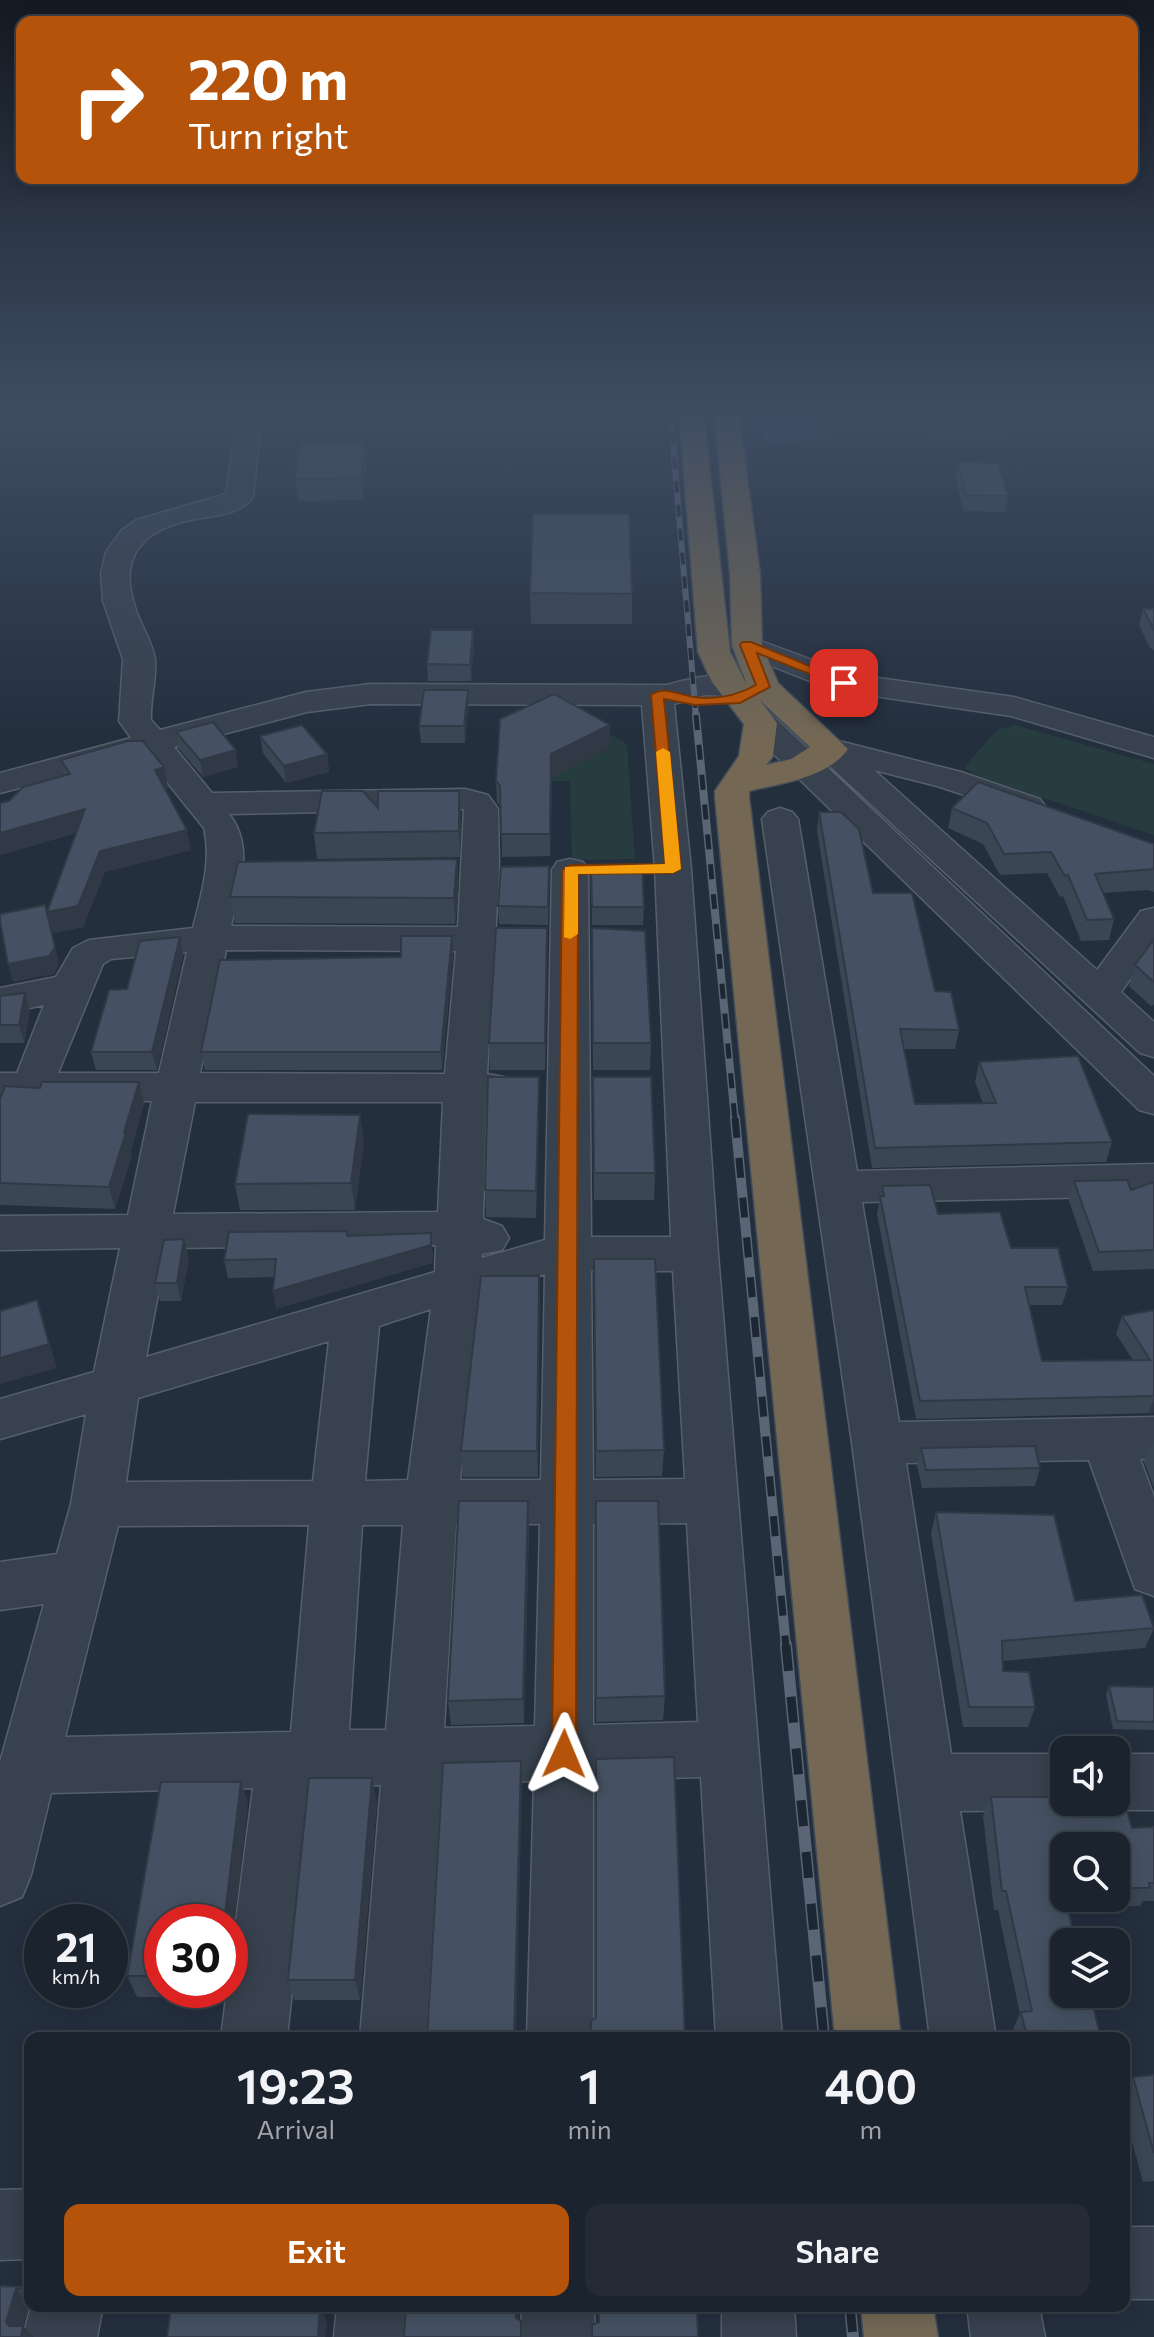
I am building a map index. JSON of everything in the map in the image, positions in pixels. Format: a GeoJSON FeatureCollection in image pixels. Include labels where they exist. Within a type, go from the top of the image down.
{"type":"FeatureCollection","features":[{"type":"Feature","properties":{"kind":"highway"},"geometry":{"type":"LineString","coordinates":[[701,518],[714,652],[748,698]]}},
{"type":"Feature","properties":{"kind":"highway"},"geometry":{"type":"LineString","coordinates":[[739,518],[745,574],[748,698],[756,756],[732,797],[867,2032]]}},
{"type":"Feature","properties":{"kind":"highway"},"geometry":{"type":"LineString","coordinates":[[706,574],[745,574]]}},
{"type":"Feature","properties":{"kind":"highway"},"geometry":{"type":"LineString","coordinates":[[737,784],[817,757]]}},
{"type":"Feature","properties":{"kind":"highway"},"geometry":{"type":"LineString","coordinates":[[898,2312],[901,2337]]}},
{"type":"Feature","properties":{"kind":"street"},"geometry":{"type":"LineString","coordinates":[[0,1875],[21,1744],[97,1504],[115,1387],[177,1085],[211,938],[240,874],[221,827],[135,721],[133,709],[139,656],[119,604],[118,566],[127,540],[137,528],[165,518]]}},
{"type":"Feature","properties":{"kind":"street"},"geometry":{"type":"LineString","coordinates":[[747,645],[844,683],[1014,707],[1154,748]]}},
{"type":"Feature","properties":{"kind":"street"},"geometry":{"type":"LineString","coordinates":[[0,783],[150,741],[334,697],[371,694],[664,695],[695,701],[748,698],[1100,993],[1154,1044]]}},
{"type":"Feature","properties":{"kind":"street"},"geometry":{"type":"LineString","coordinates":[[560,2032],[567,1503],[553,1256],[628,1088],[663,940],[659,869],[664,695]]}},
{"type":"Feature","properties":{"kind":"street"},"geometry":{"type":"LineString","coordinates":[[817,757],[949,779],[1052,814]]}},
{"type":"Feature","properties":{"kind":"street"},"geometry":{"type":"LineString","coordinates":[[817,757],[1154,1100]]}},
{"type":"Feature","properties":{"kind":"street"},"geometry":{"type":"LineString","coordinates":[[205,804],[465,799],[476,802],[525,871],[538,940],[628,1088],[695,1254],[749,2032]]}},
{"type":"Feature","properties":{"kind":"street"},"geometry":{"type":"LineString","coordinates":[[780,819],[877,1443],[962,2032]]}},
{"type":"Feature","properties":{"kind":"street"},"geometry":{"type":"LineString","coordinates":[[393,2032],[431,1504],[458,1283],[465,1088],[538,940],[525,871]]}},
{"type":"Feature","properties":{"kind":"street"},"geometry":{"type":"LineString","coordinates":[[1100,993],[1154,919]]}},
{"type":"Feature","properties":{"kind":"street"},"geometry":{"type":"LineString","coordinates":[[538,940],[211,938],[103,948],[87,956],[17,1086],[628,1088]]}},
{"type":"Feature","properties":{"kind":"street"},"geometry":{"type":"LineString","coordinates":[[0,1001],[71,987]]}},
{"type":"Feature","properties":{"kind":"street"},"geometry":{"type":"LineString","coordinates":[[838,1187],[1152,1184]]}},
{"type":"Feature","properties":{"kind":"street"},"geometry":{"type":"LineString","coordinates":[[0,1233],[146,1234],[461,1228],[553,1256]]}},
{"type":"Feature","properties":{"kind":"street"},"geometry":{"type":"LineString","coordinates":[[0,1419],[553,1256],[695,1254]]}},
{"type":"Feature","properties":{"kind":"street"},"geometry":{"type":"LineString","coordinates":[[255,2032],[302,1760],[337,1505],[356,1315]]}},
{"type":"Feature","properties":{"kind":"street"},"geometry":{"type":"LineString","coordinates":[[877,1443],[1131,1439],[1153,1567]]}},
{"type":"Feature","properties":{"kind":"street"},"geometry":{"type":"LineString","coordinates":[[97,1504],[714,1501]]}},
{"type":"Feature","properties":{"kind":"street"},"geometry":{"type":"LineString","coordinates":[[0,1586],[77,1575]]}},
{"type":"Feature","properties":{"kind":"street"},"geometry":{"type":"LineString","coordinates":[[21,1744],[302,1760],[730,1749]]}},
{"type":"Feature","properties":{"kind":"street"},"geometry":{"type":"LineString","coordinates":[[925,1783],[1050,1782]]}},
{"type":"Feature","properties":{"kind":"street"},"geometry":{"type":"LineString","coordinates":[[1130,1782],[1154,1782]]}},
{"type":"Feature","properties":{"kind":"street"},"geometry":{"type":"LineString","coordinates":[[0,2225],[24,2224]]}},
{"type":"Feature","properties":{"kind":"street"},"geometry":{"type":"LineString","coordinates":[[1130,2263],[1154,2263]]}},
{"type":"Feature","properties":{"kind":"street"},"geometry":{"type":"LineString","coordinates":[[60,2337],[66,2312]]}},
{"type":"Feature","properties":{"kind":"street"},"geometry":{"type":"LineString","coordinates":[[371,2337],[373,2312]]}},
{"type":"Feature","properties":{"kind":"street"},"geometry":{"type":"LineString","coordinates":[[558,2312],[558,2337]]}},
{"type":"Feature","properties":{"kind":"street"},"geometry":{"type":"LineString","coordinates":[[758,2312],[759,2337]]}},
{"type":"Feature","properties":{"kind":"street"},"geometry":{"type":"LineString","coordinates":[[1004,2312],[1008,2337]]}},
{"type":"Feature","properties":{"kind":"green space"},"geometry":{"type":"Polygon","coordinates":[[[562,706],[627,744],[635,859],[572,860],[570,781],[551,781],[551,772],[565,770],[609,747],[562,706]]]}},
{"type":"Feature","properties":{"kind":"green space"},"geometry":{"type":"Polygon","coordinates":[[[1015,725],[1154,764],[1154,835],[978,776],[966,769],[966,765],[997,730],[1015,725]]]}},
{"type":"Feature","properties":{"kind":"building"},"geometry":{"type":"Polygon","coordinates":[[[533,518],[629,518],[632,594],[530,593],[533,518]]]}},
{"type":"Feature","properties":{"kind":"building"},"geometry":{"type":"Polygon","coordinates":[[[1143,609],[1154,609],[1154,630],[1143,609]]]}},
{"type":"Feature","properties":{"kind":"building"},"geometry":{"type":"Polygon","coordinates":[[[431,630],[473,630],[470,665],[427,664],[431,630]]]}},
{"type":"Feature","properties":{"kind":"building"},"geometry":{"type":"Polygon","coordinates":[[[424,690],[468,690],[464,726],[419,726],[424,690]]]}},
{"type":"Feature","properties":{"kind":"building"},"geometry":{"type":"Polygon","coordinates":[[[554,694],[610,725],[551,754],[550,834],[501,834],[500,786],[496,780],[500,719],[554,694]]]}},
{"type":"Feature","properties":{"kind":"building"},"geometry":{"type":"Polygon","coordinates":[[[213,722],[236,750],[200,760],[176,732],[213,722]]]}},
{"type":"Feature","properties":{"kind":"building"},"geometry":{"type":"Polygon","coordinates":[[[302,725],[327,754],[284,766],[260,736],[302,725]]]}},
{"type":"Feature","properties":{"kind":"building"},"geometry":{"type":"Polygon","coordinates":[[[128,741],[143,741],[164,767],[155,770],[187,830],[100,851],[78,906],[47,912],[85,809],[0,833],[0,803],[9,801],[23,787],[70,774],[61,760],[128,741]]]}},
{"type":"Feature","properties":{"kind":"building"},"geometry":{"type":"Polygon","coordinates":[[[978,782],[1154,844],[1154,869],[1095,874],[1114,919],[1087,920],[1068,875],[1065,876],[1051,852],[1004,854],[987,823],[952,808],[978,782]]]}},
{"type":"Feature","properties":{"kind":"building"},"geometry":{"type":"Polygon","coordinates":[[[322,791],[363,791],[378,808],[378,791],[459,791],[459,831],[314,833],[322,791]]]}},
{"type":"Feature","properties":{"kind":"building"},"geometry":{"type":"Polygon","coordinates":[[[819,812],[841,812],[859,829],[873,893],[912,893],[935,991],[951,992],[959,1030],[900,1029],[915,1104],[996,1103],[979,1062],[1078,1056],[1112,1142],[875,1148],[819,812]]]}},
{"type":"Feature","properties":{"kind":"building"},"geometry":{"type":"Polygon","coordinates":[[[457,859],[454,898],[230,897],[238,862],[457,859]]]}},
{"type":"Feature","properties":{"kind":"building"},"geometry":{"type":"Polygon","coordinates":[[[642,865],[644,907],[592,907],[591,866],[642,865]]]}},
{"type":"Feature","properties":{"kind":"building"},"geometry":{"type":"Polygon","coordinates":[[[549,866],[548,907],[498,906],[501,867],[549,866]]]}},
{"type":"Feature","properties":{"kind":"building"},"geometry":{"type":"Polygon","coordinates":[[[45,905],[55,947],[49,956],[8,964],[0,914],[45,905]]]}},
{"type":"Feature","properties":{"kind":"building"},"geometry":{"type":"Polygon","coordinates":[[[496,928],[547,928],[545,1043],[489,1043],[496,928]]]}},
{"type":"Feature","properties":{"kind":"building"},"geometry":{"type":"Polygon","coordinates":[[[592,928],[645,931],[651,1043],[593,1043],[592,928]]]}},
{"type":"Feature","properties":{"kind":"building"},"geometry":{"type":"Polygon","coordinates":[[[401,936],[452,936],[441,1052],[201,1052],[220,960],[401,957],[401,936]]]}},
{"type":"Feature","properties":{"kind":"building"},"geometry":{"type":"Polygon","coordinates":[[[180,937],[152,1052],[91,1052],[109,990],[127,989],[140,941],[180,937]]]}},
{"type":"Feature","properties":{"kind":"building"},"geometry":{"type":"Polygon","coordinates":[[[1154,939],[1154,982],[1135,965],[1154,939]]]}},
{"type":"Feature","properties":{"kind":"building"},"geometry":{"type":"Polygon","coordinates":[[[25,993],[19,1025],[0,1025],[0,996],[25,993]]]}},
{"type":"Feature","properties":{"kind":"building"},"geometry":{"type":"Polygon","coordinates":[[[488,1077],[539,1077],[536,1191],[485,1190],[488,1077]]]}},
{"type":"Feature","properties":{"kind":"building"},"geometry":{"type":"Polygon","coordinates":[[[593,1077],[651,1077],[655,1173],[594,1173],[593,1077]]]}},
{"type":"Feature","properties":{"kind":"building"},"geometry":{"type":"Polygon","coordinates":[[[42,1082],[139,1082],[109,1187],[0,1183],[0,1099],[5,1086],[40,1088],[42,1082]]]}},
{"type":"Feature","properties":{"kind":"building"},"geometry":{"type":"Polygon","coordinates":[[[248,1114],[360,1115],[351,1183],[235,1184],[248,1114]]]}},
{"type":"Feature","properties":{"kind":"building"},"geometry":{"type":"Polygon","coordinates":[[[1127,1180],[1131,1190],[1154,1182],[1154,1250],[1099,1252],[1074,1181],[1127,1180]]]}},
{"type":"Feature","properties":{"kind":"building"},"geometry":{"type":"Polygon","coordinates":[[[930,1185],[938,1214],[1000,1212],[1011,1248],[1058,1248],[1068,1287],[1025,1287],[1042,1361],[1150,1360],[1122,1316],[1154,1310],[1154,1396],[920,1401],[880,1196],[884,1196],[882,1186],[930,1185]]]}},
{"type":"Feature","properties":{"kind":"building"},"geometry":{"type":"Polygon","coordinates":[[[347,1231],[347,1236],[431,1233],[431,1245],[273,1291],[276,1259],[224,1260],[229,1232],[347,1231]]]}},
{"type":"Feature","properties":{"kind":"building"},"geometry":{"type":"Polygon","coordinates":[[[184,1239],[177,1283],[155,1283],[164,1240],[184,1239]]]}},
{"type":"Feature","properties":{"kind":"building"},"geometry":{"type":"Polygon","coordinates":[[[594,1259],[655,1259],[664,1450],[596,1451],[594,1259]]]}},
{"type":"Feature","properties":{"kind":"building"},"geometry":{"type":"Polygon","coordinates":[[[481,1276],[539,1276],[537,1451],[461,1451],[481,1276]]]}},
{"type":"Feature","properties":{"kind":"building"},"geometry":{"type":"Polygon","coordinates":[[[37,1300],[49,1344],[0,1358],[0,1311],[37,1300]]]}},
{"type":"Feature","properties":{"kind":"building"},"geometry":{"type":"Polygon","coordinates":[[[1035,1446],[1040,1468],[926,1470],[921,1448],[1035,1446]]]}},
{"type":"Feature","properties":{"kind":"building"},"geometry":{"type":"Polygon","coordinates":[[[459,1501],[528,1501],[523,1699],[448,1701],[459,1501]]]}},
{"type":"Feature","properties":{"kind":"building"},"geometry":{"type":"Polygon","coordinates":[[[596,1501],[658,1501],[665,1696],[596,1698],[596,1501]]]}},
{"type":"Feature","properties":{"kind":"building"},"geometry":{"type":"Polygon","coordinates":[[[936,1512],[1054,1515],[1075,1601],[1142,1595],[1154,1628],[1002,1641],[1003,1671],[1029,1672],[1035,1707],[969,1707],[936,1512]]]}},
{"type":"Feature","properties":{"kind":"building"},"geometry":{"type":"Polygon","coordinates":[[[1109,1686],[1154,1687],[1154,1722],[1117,1721],[1109,1686]]]}},
{"type":"Feature","properties":{"kind":"building"},"geometry":{"type":"Polygon","coordinates":[[[674,1757],[685,2032],[591,2032],[591,2021],[596,2018],[596,1759],[674,1757]]]}},
{"type":"Feature","properties":{"kind":"building"},"geometry":{"type":"Polygon","coordinates":[[[521,1761],[514,2032],[427,2032],[443,1763],[521,1761]]]}},
{"type":"Feature","properties":{"kind":"building"},"geometry":{"type":"Polygon","coordinates":[[[309,1778],[372,1778],[355,1980],[288,1980],[309,1778]]]}},
{"type":"Feature","properties":{"kind":"building"},"geometry":{"type":"Polygon","coordinates":[[[161,1782],[241,1782],[226,1904],[144,1904],[144,1976],[128,1976],[161,1782]]]}},
{"type":"Feature","properties":{"kind":"building"},"geometry":{"type":"Polygon","coordinates":[[[991,1797],[1050,1797],[1050,1816],[1129,1816],[1132,1828],[1154,1827],[1154,1883],[1149,1883],[1150,1888],[1130,1888],[1130,1832],[1050,1832],[1050,1912],[1068,1912],[1072,1928],[1050,1928],[1050,2008],[1094,2008],[1100,2032],[1026,2032],[1021,2012],[1032,2011],[1006,1891],[1002,1891],[991,1797]]]}},
{"type":"Feature","properties":{"kind":"building"},"geometry":{"type":"Polygon","coordinates":[[[1154,2075],[1154,2153],[1133,2077],[1154,2075]]]}},
{"type":"Feature","properties":{"kind":"building"},"geometry":{"type":"Polygon","coordinates":[[[0,2286],[24,2287],[16,2289],[6,2322],[9,2326],[23,2326],[21,2337],[0,2337],[0,2286]]]}},
{"type":"Feature","properties":{"kind":"building"},"geometry":{"type":"Polygon","coordinates":[[[170,2312],[320,2312],[318,2337],[167,2337],[170,2312]]]}},
{"type":"Feature","properties":{"kind":"building"},"geometry":{"type":"Polygon","coordinates":[[[406,2312],[516,2312],[516,2318],[521,2321],[521,2337],[404,2337],[406,2312]]]}},
{"type":"Feature","properties":{"kind":"building"},"geometry":{"type":"Polygon","coordinates":[[[598,2312],[697,2312],[698,2337],[592,2337],[592,2325],[599,2322],[598,2312]]]}},
{"type":"Feature","properties":{"kind":"railway"},"geometry":{"type":"LineString","coordinates":[[679,518],[696,717]]}},
{"type":"Feature","properties":{"kind":"railway"},"geometry":{"type":"LineString","coordinates":[[696,715],[735,1120]]}},
{"type":"Feature","properties":{"kind":"railway"},"geometry":{"type":"LineString","coordinates":[[735,1118],[786,1647]]}},
{"type":"Feature","properties":{"kind":"railway"},"geometry":{"type":"LineString","coordinates":[[786,1645],[823,2032]]}},
{"type":"Feature","properties":{"kind":"railway"},"geometry":{"type":"LineString","coordinates":[[851,2312],[853,2337]]}},
{"type":"Feature","properties":{"kind":"slow traffic"},"geometry":{"type":"LineString","coordinates":[[570,934],[570,870],[673,869],[663,752]]}},
{"type":"Feature","properties":{"kind":"route"},"geometry":{"type":"LineString","coordinates":[[564,1754],[570,870],[673,869],[657,695],[695,701],[740,699],[764,687],[747,645],[844,683]]}}]}
